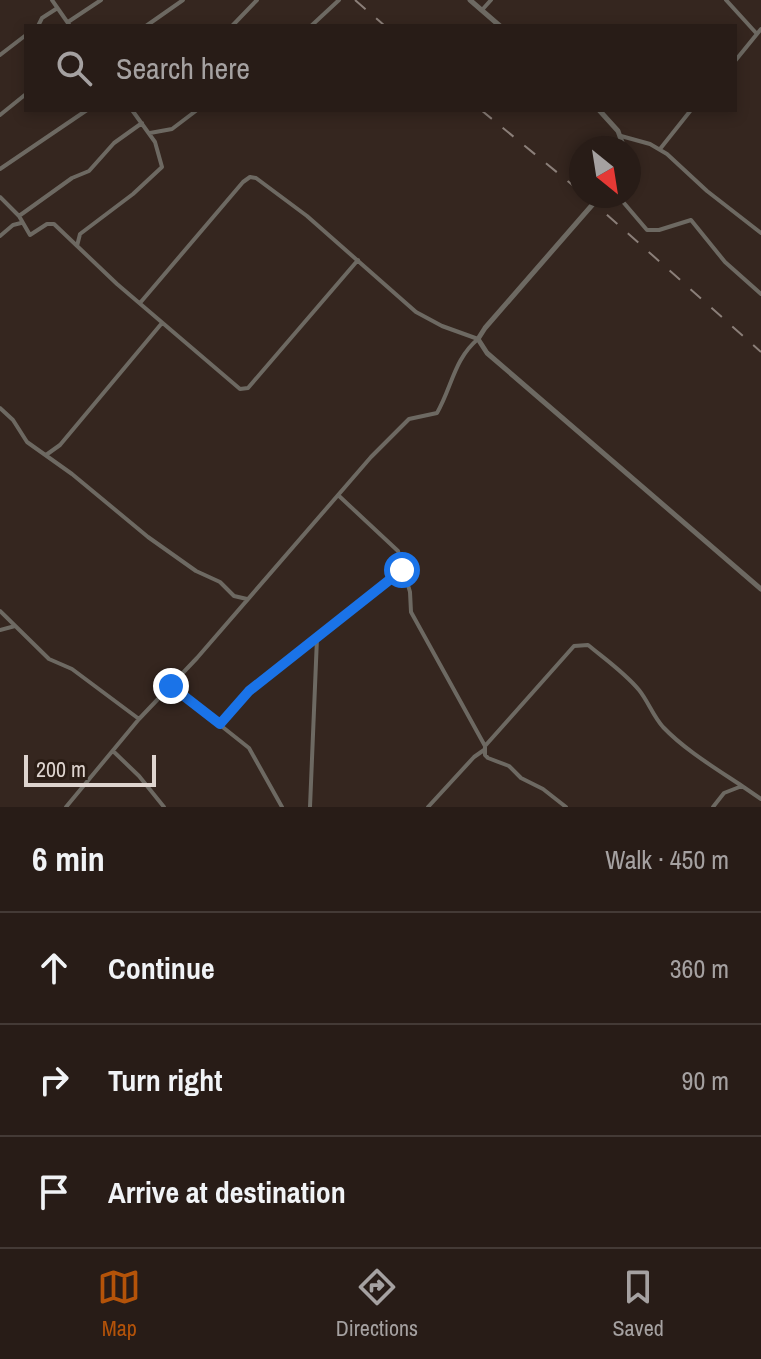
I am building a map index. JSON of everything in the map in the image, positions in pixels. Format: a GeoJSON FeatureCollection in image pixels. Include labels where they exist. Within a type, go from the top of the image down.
{"type":"FeatureCollection","features":[{"type":"Feature","properties":{"kind":"street"},"geometry":{"type":"LineString","coordinates":[[52,0],[69,24],[101,0]]}},
{"type":"Feature","properties":{"kind":"street"},"geometry":{"type":"LineString","coordinates":[[149,24],[183,0]]}},
{"type":"Feature","properties":{"kind":"street"},"geometry":{"type":"LineString","coordinates":[[234,24],[257,0]]}},
{"type":"Feature","properties":{"kind":"street"},"geometry":{"type":"LineString","coordinates":[[313,24],[339,0]]}},
{"type":"Feature","properties":{"kind":"street"},"geometry":{"type":"LineString","coordinates":[[470,0],[498,24]]}},
{"type":"Feature","properties":{"kind":"street"},"geometry":{"type":"LineString","coordinates":[[482,10],[491,0]]}},
{"type":"Feature","properties":{"kind":"street"},"geometry":{"type":"LineString","coordinates":[[726,0],[759,31],[737,58]]}},
{"type":"Feature","properties":{"kind":"street"},"geometry":{"type":"LineString","coordinates":[[39,24],[42,18],[56,9]]}},
{"type":"Feature","properties":{"kind":"street"},"geometry":{"type":"LineString","coordinates":[[0,55],[24,37]]}},
{"type":"Feature","properties":{"kind":"street"},"geometry":{"type":"LineString","coordinates":[[0,115],[24,96]]}},
{"type":"Feature","properties":{"kind":"street"},"geometry":{"type":"LineString","coordinates":[[0,169],[84,112]]}},
{"type":"Feature","properties":{"kind":"street"},"geometry":{"type":"LineString","coordinates":[[77,246],[80,234],[133,194],[162,167],[155,142],[133,112]]}},
{"type":"Feature","properties":{"kind":"street"},"geometry":{"type":"LineString","coordinates":[[137,117],[141,112]]}},
{"type":"Feature","properties":{"kind":"street"},"geometry":{"type":"LineString","coordinates":[[149,132],[172,129],[194,112]]}},
{"type":"Feature","properties":{"kind":"street"},"geometry":{"type":"LineString","coordinates":[[601,112],[621,136]]}},
{"type":"Feature","properties":{"kind":"street"},"geometry":{"type":"LineString","coordinates":[[660,149],[689,112]]}},
{"type":"Feature","properties":{"kind":"street"},"geometry":{"type":"LineString","coordinates":[[19,216],[72,178],[89,171],[114,143],[142,123]]}},
{"type":"Feature","properties":{"kind":"street"},"geometry":{"type":"LineString","coordinates":[[641,143],[660,149],[761,233]]}},
{"type":"Feature","properties":{"kind":"street"},"geometry":{"type":"LineString","coordinates":[[140,303],[243,182],[250,177],[256,178],[307,216],[425,318],[478,339],[487,353],[761,589]]}},
{"type":"Feature","properties":{"kind":"street"},"geometry":{"type":"LineString","coordinates":[[0,197],[19,216],[30,235],[47,224],[54,224],[236,388],[248,388],[358,260]]}},
{"type":"Feature","properties":{"kind":"street"},"geometry":{"type":"LineString","coordinates":[[66,807],[139,719],[371,457],[409,419],[437,413],[467,348],[590,208]]}},
{"type":"Feature","properties":{"kind":"street"},"geometry":{"type":"LineString","coordinates":[[628,208],[647,230],[659,230],[691,220],[725,262],[761,294]]}},
{"type":"Feature","properties":{"kind":"street"},"geometry":{"type":"LineString","coordinates":[[0,236],[13,225],[21,223]]}},
{"type":"Feature","properties":{"kind":"street"},"geometry":{"type":"LineString","coordinates":[[46,455],[55,450],[162,323]]}},
{"type":"Feature","properties":{"kind":"street"},"geometry":{"type":"LineString","coordinates":[[0,408],[13,420],[27,442],[184,564],[213,577],[234,596],[247,599]]}},
{"type":"Feature","properties":{"kind":"street"},"geometry":{"type":"LineString","coordinates":[[338,495],[398,551],[410,592],[411,612],[488,758],[509,766],[521,778],[543,789],[566,807]]}},
{"type":"Feature","properties":{"kind":"street"},"geometry":{"type":"LineString","coordinates":[[220,724],[249,691],[402,570]]}},
{"type":"Feature","properties":{"kind":"street"},"geometry":{"type":"LineString","coordinates":[[0,611],[49,659],[72,669],[139,719]]}},
{"type":"Feature","properties":{"kind":"street"},"geometry":{"type":"LineString","coordinates":[[0,630],[15,626]]}},
{"type":"Feature","properties":{"kind":"street"},"geometry":{"type":"LineString","coordinates":[[310,807],[317,638]]}},
{"type":"Feature","properties":{"kind":"street"},"geometry":{"type":"LineString","coordinates":[[428,807],[574,646],[581,644],[588,645],[639,690],[669,733],[761,799]]}},
{"type":"Feature","properties":{"kind":"street"},"geometry":{"type":"LineString","coordinates":[[171,686],[249,748],[282,807]]}},
{"type":"Feature","properties":{"kind":"street"},"geometry":{"type":"LineString","coordinates":[[113,751],[164,807]]}},
{"type":"Feature","properties":{"kind":"street"},"geometry":{"type":"LineString","coordinates":[[713,807],[724,793],[742,786]]}},
{"type":"Feature","properties":{"kind":"railway"},"geometry":{"type":"LineString","coordinates":[[355,0],[383,24]]}},
{"type":"Feature","properties":{"kind":"railway"},"geometry":{"type":"LineString","coordinates":[[483,112],[569,182]]}},
{"type":"Feature","properties":{"kind":"railway"},"geometry":{"type":"LineString","coordinates":[[599,208],[761,352]]}},
{"type":"Feature","properties":{"kind":"route"},"geometry":{"type":"LineString","coordinates":[[171,686],[220,724],[249,691],[402,570]]}}]}
